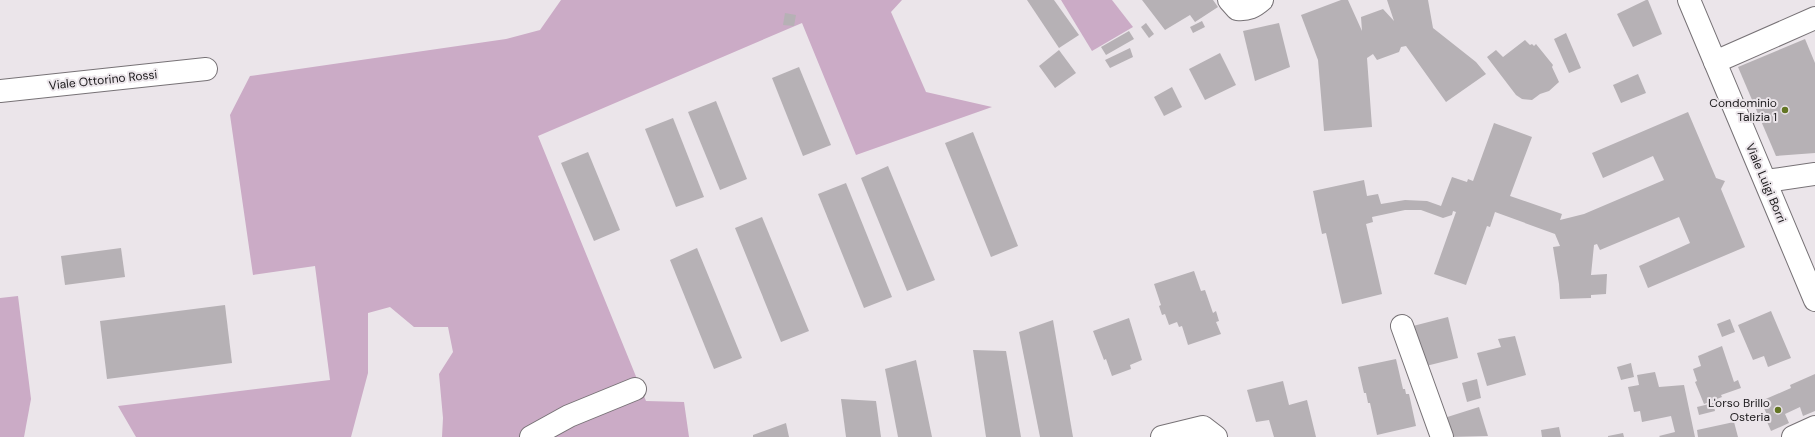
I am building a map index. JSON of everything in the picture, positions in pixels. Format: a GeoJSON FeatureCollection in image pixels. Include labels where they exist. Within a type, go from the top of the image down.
{"type":"FeatureCollection","features":[{"type":"Feature","properties":{"kind":"street"},"geometry":{"type":"LineString","coordinates":[[1229,0],[1237,9],[1246,10],[1256,6],[1262,0]]}},
{"type":"Feature","properties":{"kind":"street","name":"Viale Luigi Borri"},"geometry":{"type":"LineString","coordinates":[[1689,0],[1815,300]]}},
{"type":"Feature","properties":{"kind":"street"},"geometry":{"type":"LineString","coordinates":[[1716,62],[1815,18]]}},
{"type":"Feature","properties":{"kind":"street","name":"Viale Ottorino Rossi"},"geometry":{"type":"LineString","coordinates":[[0,91],[206,69]]}},
{"type":"Feature","properties":{"kind":"street"},"geometry":{"type":"LineString","coordinates":[[1766,181],[1815,174]]}},
{"type":"Feature","properties":{"kind":"street"},"geometry":{"type":"LineString","coordinates":[[1402,326],[1442,437]]}},
{"type":"Feature","properties":{"kind":"street"},"geometry":{"type":"LineString","coordinates":[[531,437],[569,416],[635,389]]}},
{"type":"Feature","properties":{"kind":"street"},"geometry":{"type":"LineString","coordinates":[[1162,437],[1203,427],[1216,437]]}},
{"type":"Feature","properties":{"kind":"street"},"geometry":{"type":"LineString","coordinates":[[1793,437],[1815,427]]}},
{"type":"Feature","properties":{"kind":"shaded area"},"geometry":{"type":"Polygon","coordinates":[[[561,0],[902,0],[891,12],[926,92],[992,107],[856,155],[802,23],[538,136],[646,401],[684,402],[689,437],[442,437],[443,418],[439,374],[453,352],[448,327],[414,327],[390,307],[368,313],[368,373],[351,437],[136,437],[118,406],[330,380],[315,266],[253,275],[230,115],[250,76],[506,39],[540,30],[561,0]]]}},
{"type":"Feature","properties":{"kind":"shaded area"},"geometry":{"type":"Polygon","coordinates":[[[1061,0],[1112,0],[1133,27],[1092,51],[1061,0]]]}},
{"type":"Feature","properties":{"kind":"shaded area"},"geometry":{"type":"Polygon","coordinates":[[[18,296],[31,399],[24,437],[0,437],[0,298],[18,296]]]}},
{"type":"Feature","properties":{"kind":"building"},"geometry":{"type":"Polygon","coordinates":[[[1027,0],[1054,0],[1079,35],[1059,48],[1027,0]]]}},
{"type":"Feature","properties":{"kind":"building"},"geometry":{"type":"Polygon","coordinates":[[[1142,0],[1213,0],[1218,7],[1195,22],[1190,15],[1165,30],[1142,0]]]}},
{"type":"Feature","properties":{"kind":"building"},"geometry":{"type":"Polygon","coordinates":[[[1341,0],[1348,0],[1362,31],[1361,17],[1383,9],[1394,21],[1387,0],[1428,0],[1433,28],[1476,62],[1486,74],[1446,102],[1406,46],[1401,47],[1399,52],[1377,60],[1373,54],[1367,58],[1372,127],[1324,131],[1318,60],[1301,15],[1341,0]]]}},
{"type":"Feature","properties":{"kind":"building"},"geometry":{"type":"Polygon","coordinates":[[[1648,0],[1662,34],[1633,47],[1617,14],[1648,0]]]}},
{"type":"Feature","properties":{"kind":"building"},"geometry":{"type":"Polygon","coordinates":[[[785,13],[796,15],[794,26],[783,25],[785,13]]]}},
{"type":"Feature","properties":{"kind":"building"},"geometry":{"type":"Polygon","coordinates":[[[1202,21],[1205,27],[1193,33],[1190,27],[1202,21]]]}},
{"type":"Feature","properties":{"kind":"building"},"geometry":{"type":"Polygon","coordinates":[[[1146,23],[1154,34],[1149,38],[1141,27],[1146,23]]]}},
{"type":"Feature","properties":{"kind":"building"},"geometry":{"type":"Polygon","coordinates":[[[1279,23],[1290,67],[1255,81],[1243,31],[1279,23]]]}},
{"type":"Feature","properties":{"kind":"building"},"geometry":{"type":"Polygon","coordinates":[[[1129,31],[1134,39],[1106,55],[1101,47],[1129,31]]]}},
{"type":"Feature","properties":{"kind":"building"},"geometry":{"type":"Polygon","coordinates":[[[1566,33],[1581,68],[1569,73],[1554,39],[1566,33]]]}},
{"type":"Feature","properties":{"kind":"building","name":"Condominio Talizia 1"},"geometry":{"type":"Polygon","coordinates":[[[1805,39],[1815,63],[1815,153],[1776,156],[1738,67],[1805,39]]]}},
{"type":"Feature","properties":{"kind":"building"},"geometry":{"type":"Polygon","coordinates":[[[1525,40],[1530,45],[1532,44],[1534,46],[1536,44],[1553,65],[1552,67],[1559,82],[1549,91],[1540,94],[1532,100],[1522,99],[1516,95],[1487,57],[1496,50],[1503,57],[1525,40]]]}},
{"type":"Feature","properties":{"kind":"building"},"geometry":{"type":"Polygon","coordinates":[[[1130,48],[1133,57],[1110,68],[1105,60],[1130,48]]]}},
{"type":"Feature","properties":{"kind":"building"},"geometry":{"type":"Polygon","coordinates":[[[1059,50],[1076,73],[1055,88],[1039,66],[1059,50]]]}},
{"type":"Feature","properties":{"kind":"building"},"geometry":{"type":"Polygon","coordinates":[[[1220,53],[1236,85],[1205,100],[1189,69],[1220,53]]]}},
{"type":"Feature","properties":{"kind":"building"},"geometry":{"type":"Polygon","coordinates":[[[799,67],[831,145],[803,156],[772,78],[799,67]]]}},
{"type":"Feature","properties":{"kind":"building"},"geometry":{"type":"Polygon","coordinates":[[[1638,74],[1646,93],[1621,103],[1613,85],[1638,74]]]}},
{"type":"Feature","properties":{"kind":"building"},"geometry":{"type":"Polygon","coordinates":[[[1172,87],[1182,107],[1164,116],[1154,97],[1172,87]]]}},
{"type":"Feature","properties":{"kind":"building"},"geometry":{"type":"Polygon","coordinates":[[[716,101],[747,179],[720,190],[688,112],[716,101]]]}},
{"type":"Feature","properties":{"kind":"building"},"geometry":{"type":"Polygon","coordinates":[[[1688,112],[1716,178],[1725,181],[1721,189],[1745,247],[1648,288],[1639,266],[1690,243],[1679,217],[1600,250],[1597,244],[1594,245],[1591,275],[1607,274],[1606,294],[1591,295],[1591,298],[1560,299],[1553,247],[1560,246],[1555,234],[1495,212],[1490,227],[1487,226],[1466,285],[1434,274],[1456,212],[1453,211],[1452,215],[1443,218],[1421,210],[1405,210],[1372,217],[1373,222],[1366,224],[1382,294],[1342,304],[1326,233],[1322,234],[1313,191],[1364,180],[1367,196],[1378,194],[1381,204],[1405,200],[1427,201],[1441,206],[1452,177],[1467,182],[1468,179],[1473,181],[1494,123],[1532,137],[1510,196],[1562,214],[1560,220],[1584,214],[1664,180],[1653,156],[1603,178],[1592,153],[1688,112]]]}},
{"type":"Feature","properties":{"kind":"building"},"geometry":{"type":"Polygon","coordinates":[[[673,118],[704,197],[676,207],[645,129],[673,118]]]}},
{"type":"Feature","properties":{"kind":"building"},"geometry":{"type":"Polygon","coordinates":[[[973,132],[1018,246],[991,257],[945,143],[973,132]]]}},
{"type":"Feature","properties":{"kind":"building"},"geometry":{"type":"Polygon","coordinates":[[[588,152],[620,230],[594,241],[561,163],[588,152]]]}},
{"type":"Feature","properties":{"kind":"building"},"geometry":{"type":"Polygon","coordinates":[[[888,166],[935,280],[907,291],[861,178],[888,166]]]}},
{"type":"Feature","properties":{"kind":"building"},"geometry":{"type":"Polygon","coordinates":[[[846,183],[892,297],[864,308],[818,194],[846,183]]]}},
{"type":"Feature","properties":{"kind":"building"},"geometry":{"type":"Polygon","coordinates":[[[762,217],[809,331],[781,342],[735,228],[762,217]]]}},
{"type":"Feature","properties":{"kind":"building"},"geometry":{"type":"Polygon","coordinates":[[[121,248],[125,277],[65,285],[61,256],[121,248]]]}},
{"type":"Feature","properties":{"kind":"building"},"geometry":{"type":"Polygon","coordinates":[[[697,248],[742,358],[714,369],[670,260],[697,248]]]}},
{"type":"Feature","properties":{"kind":"building"},"geometry":{"type":"Polygon","coordinates":[[[1194,271],[1201,291],[1205,290],[1213,313],[1216,311],[1219,321],[1216,322],[1221,334],[1188,345],[1182,326],[1179,327],[1177,322],[1169,325],[1165,314],[1162,315],[1159,306],[1161,305],[1154,284],[1194,271]]]}},
{"type":"Feature","properties":{"kind":"building"},"geometry":{"type":"Polygon","coordinates":[[[225,305],[232,363],[107,379],[100,321],[225,305]]]}},
{"type":"Feature","properties":{"kind":"building"},"geometry":{"type":"Polygon","coordinates":[[[1771,311],[1791,358],[1768,367],[1764,356],[1753,360],[1738,325],[1771,311]]]}},
{"type":"Feature","properties":{"kind":"building"},"geometry":{"type":"Polygon","coordinates":[[[1448,317],[1458,358],[1426,366],[1421,345],[1417,344],[1413,326],[1448,317]]]}},
{"type":"Feature","properties":{"kind":"building"},"geometry":{"type":"Polygon","coordinates":[[[1129,318],[1142,360],[1130,365],[1131,369],[1112,376],[1093,331],[1129,318]]]}},
{"type":"Feature","properties":{"kind":"building"},"geometry":{"type":"Polygon","coordinates":[[[1730,319],[1735,332],[1722,337],[1717,324],[1730,319]]]}},
{"type":"Feature","properties":{"kind":"building"},"geometry":{"type":"Polygon","coordinates":[[[1053,320],[1073,437],[1040,437],[1019,332],[1053,320]]]}},
{"type":"Feature","properties":{"kind":"building"},"geometry":{"type":"Polygon","coordinates":[[[1515,336],[1526,375],[1487,386],[1477,353],[1501,347],[1498,339],[1515,336]]]}},
{"type":"Feature","properties":{"kind":"building"},"geometry":{"type":"Polygon","coordinates":[[[1722,346],[1734,382],[1738,380],[1741,388],[1721,395],[1722,397],[1704,404],[1695,382],[1697,381],[1693,369],[1701,366],[1698,356],[1722,346]]]}},
{"type":"Feature","properties":{"kind":"building"},"geometry":{"type":"Polygon","coordinates":[[[973,350],[1006,351],[1021,437],[986,437],[973,350]]]}},
{"type":"Feature","properties":{"kind":"building"},"geometry":{"type":"Polygon","coordinates":[[[1396,359],[1403,389],[1405,389],[1406,394],[1409,394],[1416,426],[1377,435],[1370,403],[1368,403],[1366,393],[1364,393],[1358,367],[1396,359]]]}},
{"type":"Feature","properties":{"kind":"building"},"geometry":{"type":"Polygon","coordinates":[[[916,360],[932,437],[898,437],[885,369],[916,360]]]}},
{"type":"Feature","properties":{"kind":"building"},"geometry":{"type":"Polygon","coordinates":[[[1631,363],[1634,377],[1621,380],[1617,367],[1631,363]]]}},
{"type":"Feature","properties":{"kind":"building"},"geometry":{"type":"Polygon","coordinates":[[[1655,372],[1659,387],[1684,385],[1695,437],[1660,437],[1659,436],[1675,432],[1671,416],[1642,422],[1640,411],[1634,412],[1628,387],[1639,385],[1637,375],[1655,372]]]}},
{"type":"Feature","properties":{"kind":"building"},"geometry":{"type":"Polygon","coordinates":[[[1815,374],[1815,411],[1803,416],[1800,407],[1785,414],[1789,423],[1771,431],[1765,417],[1767,415],[1761,401],[1791,388],[1790,385],[1815,374]]]}},
{"type":"Feature","properties":{"kind":"building"},"geometry":{"type":"Polygon","coordinates":[[[1477,379],[1481,398],[1467,402],[1462,383],[1477,379]]]}},
{"type":"Feature","properties":{"kind":"building"},"geometry":{"type":"Polygon","coordinates":[[[1283,381],[1289,405],[1307,400],[1316,437],[1274,437],[1269,420],[1256,422],[1247,390],[1283,381]]]}},
{"type":"Feature","properties":{"kind":"building"},"geometry":{"type":"Polygon","coordinates":[[[841,399],[876,401],[881,437],[846,437],[841,399]]]}},
{"type":"Feature","properties":{"kind":"building"},"geometry":{"type":"Polygon","coordinates":[[[1713,403],[1715,411],[1699,415],[1697,407],[1713,403]]]}},
{"type":"Feature","properties":{"kind":"building"},"geometry":{"type":"Polygon","coordinates":[[[1479,407],[1488,436],[1448,437],[1441,419],[1479,407]]]}},
{"type":"Feature","properties":{"kind":"building"},"geometry":{"type":"Polygon","coordinates":[[[1734,422],[1738,437],[1698,437],[1697,430],[1734,422]]]}},
{"type":"Feature","properties":{"kind":"building"},"geometry":{"type":"Polygon","coordinates":[[[786,423],[789,437],[753,437],[753,435],[786,423]]]}},
{"type":"Feature","properties":{"kind":"building"},"geometry":{"type":"Polygon","coordinates":[[[1559,427],[1561,437],[1542,437],[1541,430],[1559,427]]]}},
{"type":"Feature","properties":{"kind":"building"},"geometry":{"type":"Polygon","coordinates":[[[1623,433],[1624,437],[1608,437],[1608,436],[1623,433]]]}},
{"type":"Feature","properties":{"kind":"place","name":"Condominio Talizia 1"},"geometry":{"type":"Point","coordinates":[1785,110]}},
{"type":"Feature","properties":{"kind":"place","name":"L'orso Brillo Osteria"},"geometry":{"type":"Point","coordinates":[1778,410]}}]}
